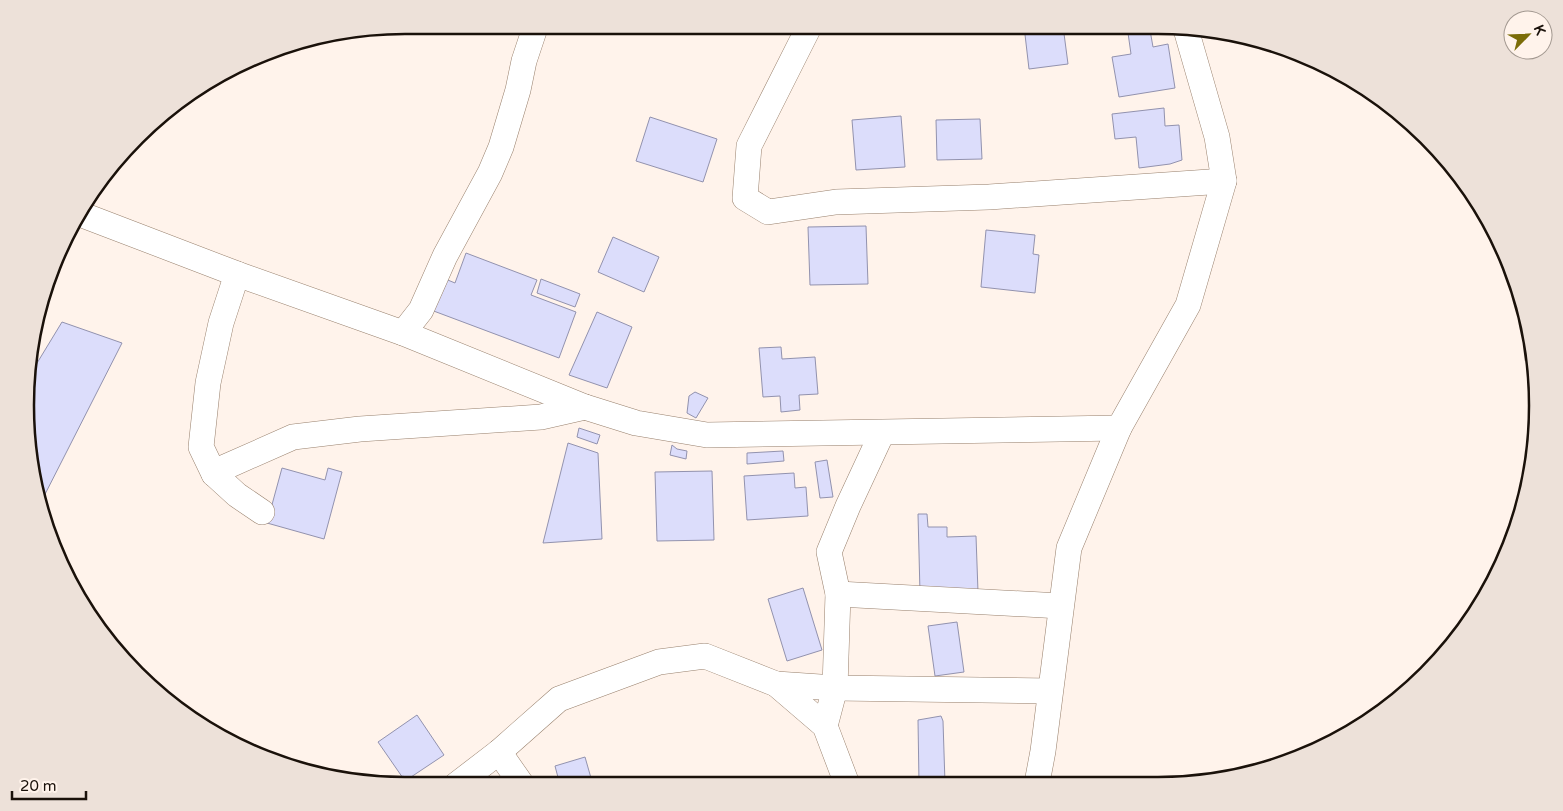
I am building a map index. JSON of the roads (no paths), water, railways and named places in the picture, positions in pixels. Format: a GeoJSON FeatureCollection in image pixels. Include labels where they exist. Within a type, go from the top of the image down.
{"type":"FeatureCollection","features":[{"type":"Feature","properties":{"kind":"street"},"geometry":{"type":"LineString","coordinates":[[404,333],[421,310],[445,256],[476,200],[502,147],[518,90],[524,60],[533,34]]}},
{"type":"Feature","properties":{"kind":"street"},"geometry":{"type":"LineString","coordinates":[[805,34],[749,146],[745,198],[768,212],[836,202],[990,197],[1224,181]]}},
{"type":"Feature","properties":{"kind":"street"},"geometry":{"type":"LineString","coordinates":[[1038,777],[1069,548],[1119,428],[1188,305],[1224,181],[1216,137],[1188,35]]}},
{"type":"Feature","properties":{"kind":"street"},"geometry":{"type":"LineString","coordinates":[[86,216],[237,274],[404,333],[585,407],[636,423],[707,435],[1119,428]]}},
{"type":"Feature","properties":{"kind":"street"},"geometry":{"type":"LineString","coordinates":[[237,274],[221,323],[208,383],[201,447],[214,474],[262,512]]}},
{"type":"Feature","properties":{"kind":"street"},"geometry":{"type":"LineString","coordinates":[[214,474],[223,468],[292,437],[360,429],[541,417],[585,407]]}},
{"type":"Feature","properties":{"kind":"street"},"geometry":{"type":"LineString","coordinates":[[825,726],[835,688],[838,594],[829,552],[882,433]]}},
{"type":"Feature","properties":{"kind":"street"},"geometry":{"type":"LineString","coordinates":[[838,594],[1061,606]]}},
{"type":"Feature","properties":{"kind":"street"},"geometry":{"type":"LineString","coordinates":[[467,777],[500,752],[559,699],[659,662],[705,656],[776,684],[835,688],[1050,691]]}},
{"type":"Feature","properties":{"kind":"street"},"geometry":{"type":"LineString","coordinates":[[776,684],[825,726],[844,777]]}},
{"type":"Feature","properties":{"kind":"street"},"geometry":{"type":"LineString","coordinates":[[500,752],[517,777]]}}]}
